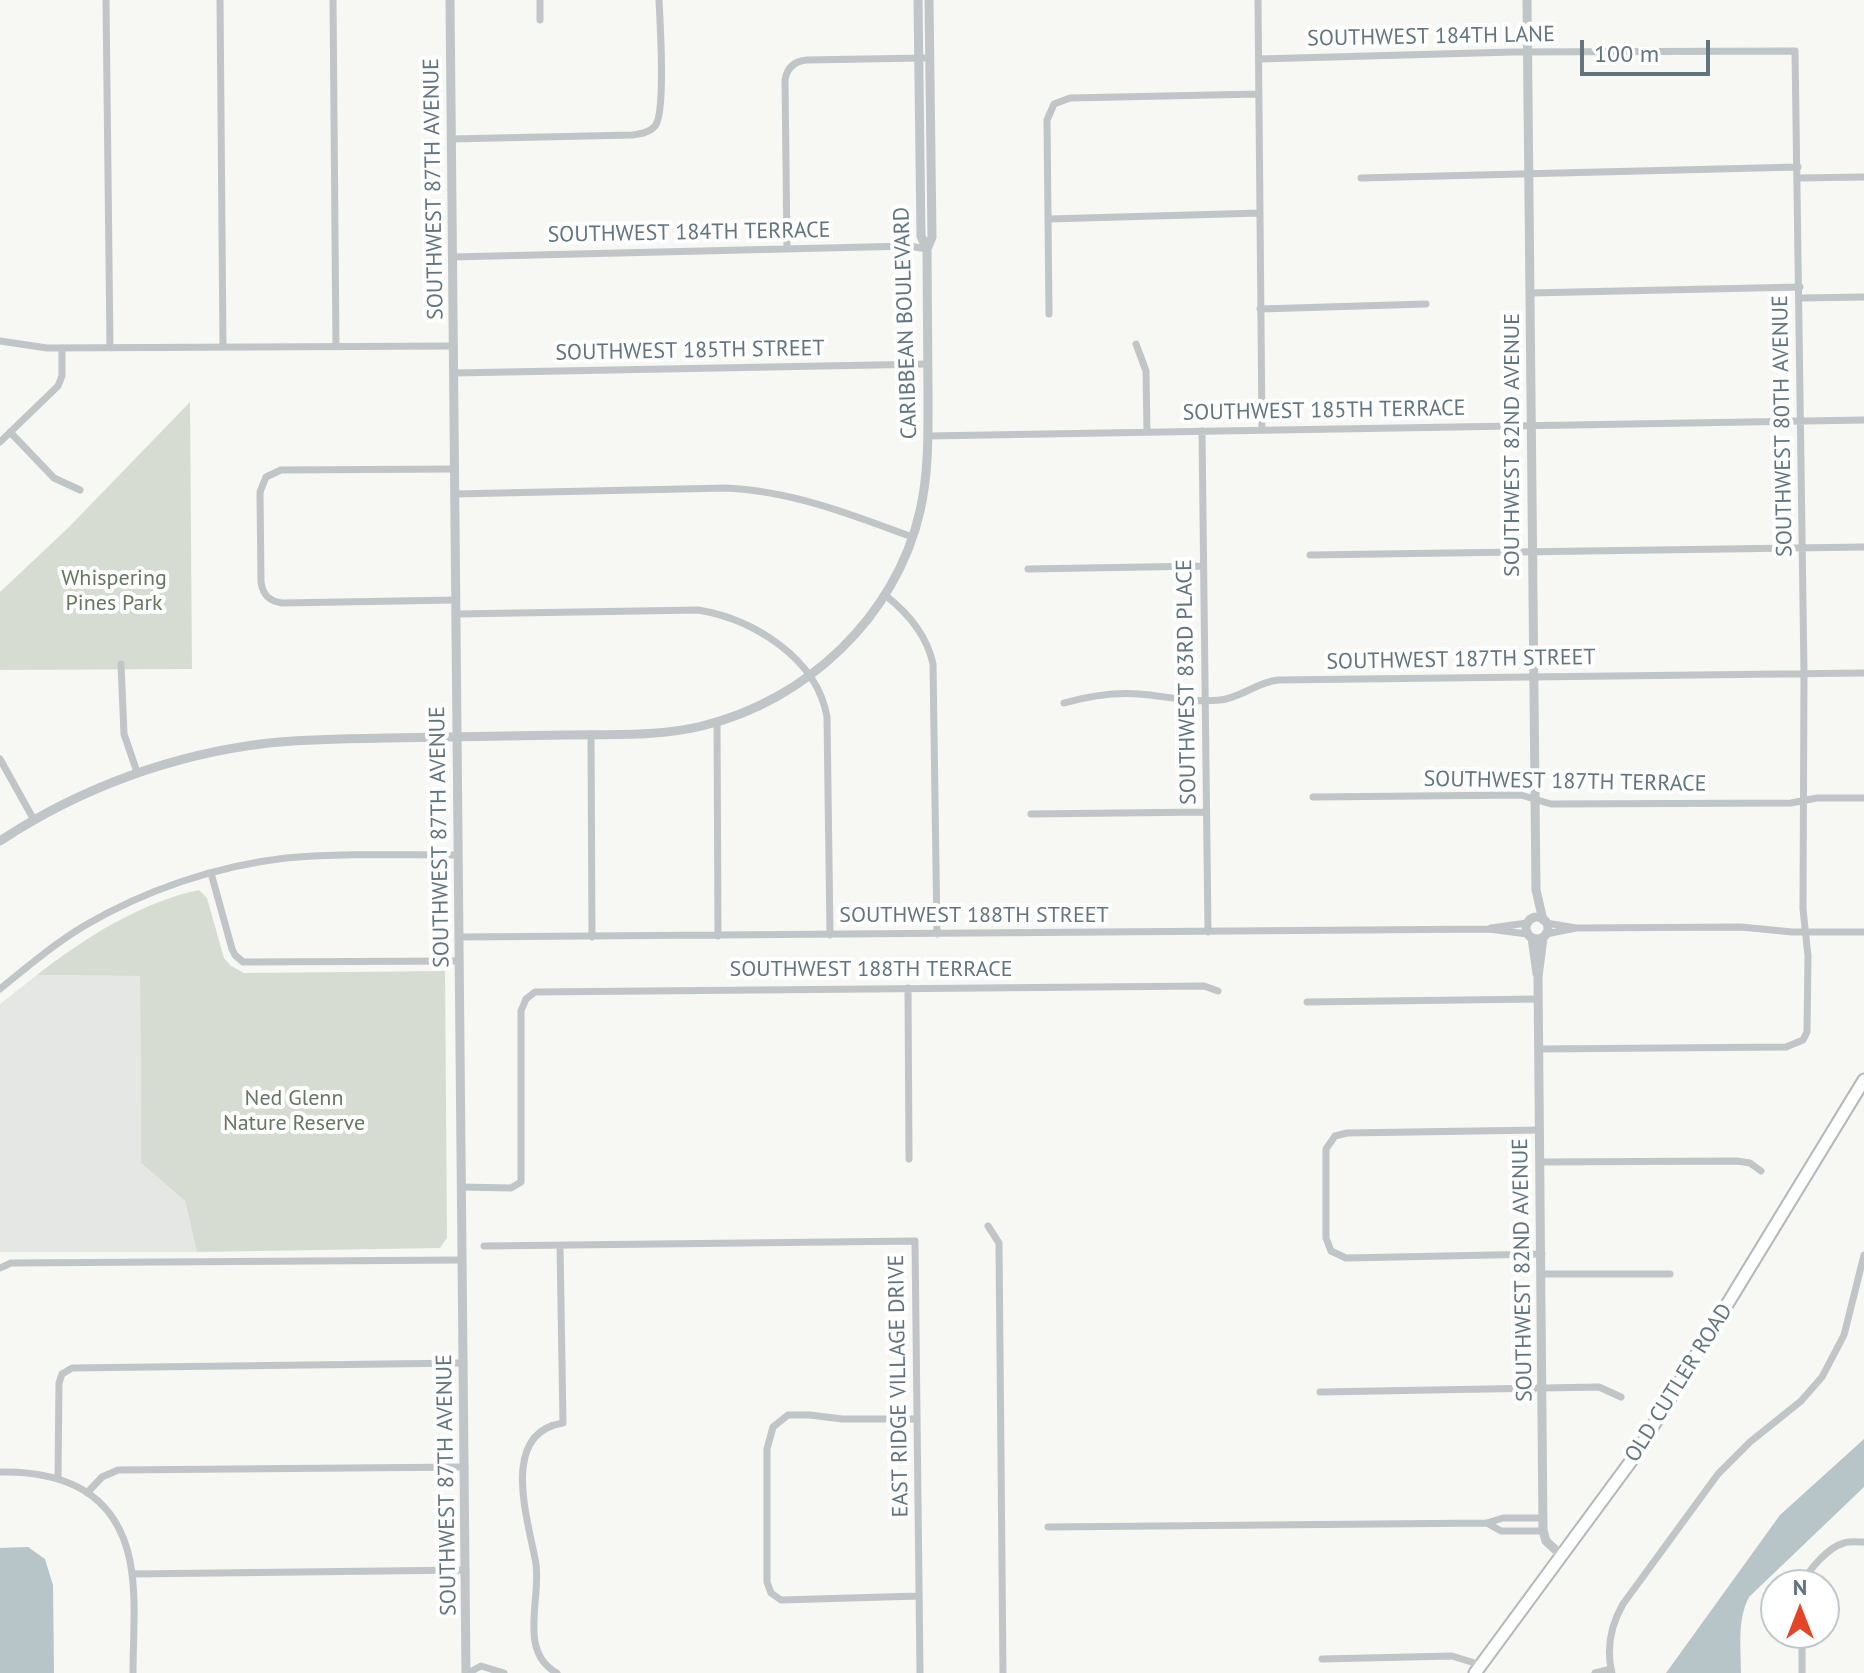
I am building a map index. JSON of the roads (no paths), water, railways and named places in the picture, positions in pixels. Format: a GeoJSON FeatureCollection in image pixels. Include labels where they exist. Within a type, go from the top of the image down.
{"type":"FeatureCollection","features":[{"type":"Feature","properties":{"kind":"main road","name":"OLD CUTLER ROAD"},"geometry":{"type":"LineString","coordinates":[[1478,1669],[1634,1457],[1864,1080]]}},
{"type":"Feature","properties":{"kind":"street"},"geometry":{"type":"LineString","coordinates":[[106,0],[110,348]]}},
{"type":"Feature","properties":{"kind":"street"},"geometry":{"type":"LineString","coordinates":[[220,0],[223,347]]}},
{"type":"Feature","properties":{"kind":"street"},"geometry":{"type":"LineString","coordinates":[[333,0],[336,347]]}},
{"type":"Feature","properties":{"kind":"street","name":"SOUTHWEST 87TH AVENUE"},"geometry":{"type":"LineString","coordinates":[[450,0],[467,1673]]}},
{"type":"Feature","properties":{"kind":"street"},"geometry":{"type":"LineString","coordinates":[[540,0],[540,20]]}},
{"type":"Feature","properties":{"kind":"street"},"geometry":{"type":"LineString","coordinates":[[451,139],[632,135],[646,132],[655,125],[660,102],[659,0]]}},
{"type":"Feature","properties":{"kind":"street"},"geometry":{"type":"LineString","coordinates":[[918,0],[925,58]]}},
{"type":"Feature","properties":{"kind":"street"},"geometry":{"type":"LineString","coordinates":[[925,58],[929,0]]}},
{"type":"Feature","properties":{"kind":"street"},"geometry":{"type":"LineString","coordinates":[[1258,0],[1262,430]]}},
{"type":"Feature","properties":{"kind":"street","name":"SOUTHWEST 82ND AVENUE"},"geometry":{"type":"LineString","coordinates":[[1527,0],[1534,931],[1538,977],[1543,1531]]}},
{"type":"Feature","properties":{"kind":"street","name":"SOUTHWEST 184TH LANE"},"geometry":{"type":"LineString","coordinates":[[1259,59],[1528,52],[1795,51]]}},
{"type":"Feature","properties":{"kind":"street","name":"SOUTHWEST 80TH AVENUE"},"geometry":{"type":"LineString","coordinates":[[1795,51],[1805,932]]}},
{"type":"Feature","properties":{"kind":"street"},"geometry":{"type":"LineString","coordinates":[[787,249],[785,80],[790,67],[807,60],[925,58]]}},
{"type":"Feature","properties":{"kind":"street","name":"CARIBBEAN BOULEVARD"},"geometry":{"type":"LineString","coordinates":[[0,841],[86,793],[137,772],[197,755],[266,743],[660,733],[717,722],[757,708],[808,677],[851,639],[885,595],[912,537],[926,476],[927,249],[932,237],[925,58]]}},
{"type":"Feature","properties":{"kind":"street"},"geometry":{"type":"LineString","coordinates":[[1049,314],[1047,120],[1054,104],[1070,98],[1259,94]]}},
{"type":"Feature","properties":{"kind":"street"},"geometry":{"type":"LineString","coordinates":[[1361,178],[1798,167]]}},
{"type":"Feature","properties":{"kind":"street"},"geometry":{"type":"LineString","coordinates":[[1798,178],[1864,177]]}},
{"type":"Feature","properties":{"kind":"street"},"geometry":{"type":"LineString","coordinates":[[1049,219],[1260,213]]}},
{"type":"Feature","properties":{"kind":"street","name":"SOUTHWEST 184TH TERRACE"},"geometry":{"type":"LineString","coordinates":[[452,257],[909,246],[927,249]]}},
{"type":"Feature","properties":{"kind":"street"},"geometry":{"type":"LineString","coordinates":[[1530,293],[1800,287]]}},
{"type":"Feature","properties":{"kind":"street"},"geometry":{"type":"LineString","coordinates":[[1800,298],[1864,297]]}},
{"type":"Feature","properties":{"kind":"street"},"geometry":{"type":"LineString","coordinates":[[1260,309],[1426,304]]}},
{"type":"Feature","properties":{"kind":"street"},"geometry":{"type":"LineString","coordinates":[[0,341],[22,346],[62,348],[454,346]]}},
{"type":"Feature","properties":{"kind":"street"},"geometry":{"type":"LineString","coordinates":[[1136,344],[1146,371],[1147,432]]}},
{"type":"Feature","properties":{"kind":"street"},"geometry":{"type":"LineString","coordinates":[[0,442],[58,386],[62,376],[62,348]]}},
{"type":"Feature","properties":{"kind":"street","name":"SOUTHWEST 185TH STREET"},"geometry":{"type":"LineString","coordinates":[[454,373],[928,364]]}},
{"type":"Feature","properties":{"kind":"street","name":"SOUTHWEST 185TH TERRACE"},"geometry":{"type":"LineString","coordinates":[[928,436],[1864,420]]}},
{"type":"Feature","properties":{"kind":"street","name":"SOUTHWEST 83RD PLACE"},"geometry":{"type":"LineString","coordinates":[[1202,431],[1208,932]]}},
{"type":"Feature","properties":{"kind":"street"},"geometry":{"type":"LineString","coordinates":[[10,432],[54,478],[80,490]]}},
{"type":"Feature","properties":{"kind":"street"},"geometry":{"type":"LineString","coordinates":[[455,469],[281,470],[266,477],[260,492],[260,537],[261,582],[267,597],[282,603],[456,600]]}},
{"type":"Feature","properties":{"kind":"street"},"geometry":{"type":"LineString","coordinates":[[455,494],[747,489],[800,498],[912,537]]}},
{"type":"Feature","properties":{"kind":"street"},"geometry":{"type":"LineString","coordinates":[[1310,555],[1864,547]]}},
{"type":"Feature","properties":{"kind":"street"},"geometry":{"type":"LineString","coordinates":[[1028,569],[1203,566]]}},
{"type":"Feature","properties":{"kind":"street"},"geometry":{"type":"LineString","coordinates":[[885,595],[916,626],[929,649],[933,664],[937,934]]}},
{"type":"Feature","properties":{"kind":"street"},"geometry":{"type":"LineString","coordinates":[[456,614],[707,611],[738,621],[768,637],[790,654],[821,696],[827,717],[830,935]]}},
{"type":"Feature","properties":{"kind":"street"},"geometry":{"type":"LineString","coordinates":[[121,664],[124,734],[137,772]]}},
{"type":"Feature","properties":{"kind":"street","name":"SOUTHWEST 187TH STREET"},"geometry":{"type":"LineString","coordinates":[[1064,703],[1115,693],[1205,701],[1235,697],[1263,683],[1278,680],[1864,673]]}},
{"type":"Feature","properties":{"kind":"street"},"geometry":{"type":"LineString","coordinates":[[717,722],[718,936]]}},
{"type":"Feature","properties":{"kind":"street"},"geometry":{"type":"LineString","coordinates":[[591,734],[592,937]]}},
{"type":"Feature","properties":{"kind":"street"},"geometry":{"type":"LineString","coordinates":[[0,759],[34,820]]}},
{"type":"Feature","properties":{"kind":"street","name":"SOUTHWEST 187TH TERRACE"},"geometry":{"type":"LineString","coordinates":[[1313,797],[1521,795],[1551,804],[1864,798]]}},
{"type":"Feature","properties":{"kind":"street"},"geometry":{"type":"LineString","coordinates":[[1031,814],[1206,812]]}},
{"type":"Feature","properties":{"kind":"street"},"geometry":{"type":"LineString","coordinates":[[0,989],[60,942],[95,920],[154,892],[211,873],[303,857],[458,855]]}},
{"type":"Feature","properties":{"kind":"street"},"geometry":{"type":"LineString","coordinates":[[211,873],[232,949],[243,962],[459,961]]}},
{"type":"Feature","properties":{"kind":"street","name":"SOUTHWEST 82ND AVENUE"},"geometry":{"type":"LineString","coordinates":[[1534,931],[1545,921],[1536,890]]}},
{"type":"Feature","properties":{"kind":"street"},"geometry":{"type":"LineString","coordinates":[[1534,931],[1545,921]]}},
{"type":"Feature","properties":{"kind":"street","name":"SOUTHWEST 188TH STREET"},"geometry":{"type":"LineString","coordinates":[[1545,921],[1576,928]]}},
{"type":"Feature","properties":{"kind":"street","name":"SOUTHWEST 188TH STREET"},"geometry":{"type":"LineString","coordinates":[[459,937],[1741,927],[1864,932]]}},
{"type":"Feature","properties":{"kind":"street"},"geometry":{"type":"LineString","coordinates":[[1538,1049],[1786,1047],[1803,1040],[1809,1021],[1805,932]]}},
{"type":"Feature","properties":{"kind":"street","name":"SOUTHWEST 188TH TERRACE"},"geometry":{"type":"LineString","coordinates":[[461,1187],[511,1188],[520,1184],[521,1011],[526,999],[543,991],[1204,986],[1218,991]]}},
{"type":"Feature","properties":{"kind":"street"},"geometry":{"type":"LineString","coordinates":[[908,988],[909,1159]]}},
{"type":"Feature","properties":{"kind":"street"},"geometry":{"type":"LineString","coordinates":[[1307,1002],[1538,999]]}},
{"type":"Feature","properties":{"kind":"street"},"geometry":{"type":"LineString","coordinates":[[1540,1130],[1342,1133],[1332,1138],[1326,1149],[1326,1238],[1331,1251],[1346,1258],[1542,1254]]}},
{"type":"Feature","properties":{"kind":"street"},"geometry":{"type":"LineString","coordinates":[[1540,1162],[1737,1161],[1750,1163],[1761,1171]]}},
{"type":"Feature","properties":{"kind":"street"},"geometry":{"type":"LineString","coordinates":[[988,1226],[999,1243],[1003,1673]]}},
{"type":"Feature","properties":{"kind":"street","name":"EAST RIDGE VILLAGE DRIVE"},"geometry":{"type":"LineString","coordinates":[[484,1246],[915,1241],[920,1673]]}},
{"type":"Feature","properties":{"kind":"street"},"geometry":{"type":"LineString","coordinates":[[557,1673],[541,1662],[535,1646],[537,1571],[526,1525],[524,1466],[526,1450],[532,1438],[547,1427],[563,1423],[560,1246]]}},
{"type":"Feature","properties":{"kind":"street"},"geometry":{"type":"LineString","coordinates":[[1595,1673],[1611,1671],[1611,1636],[1620,1610],[1704,1491],[1732,1458],[1808,1394],[1826,1370],[1844,1335],[1864,1255]]}},
{"type":"Feature","properties":{"kind":"street"},"geometry":{"type":"LineString","coordinates":[[0,1268],[11,1263],[462,1260]]}},
{"type":"Feature","properties":{"kind":"street"},"geometry":{"type":"LineString","coordinates":[[1542,1274],[1670,1274]]}},
{"type":"Feature","properties":{"kind":"street"},"geometry":{"type":"LineString","coordinates":[[58,1477],[59,1386],[62,1374],[76,1367],[464,1363]]}},
{"type":"Feature","properties":{"kind":"street"},"geometry":{"type":"LineString","coordinates":[[1320,1392],[1599,1387],[1621,1397]]}},
{"type":"Feature","properties":{"kind":"street"},"geometry":{"type":"LineString","coordinates":[[917,1419],[842,1419],[795,1414],[785,1417],[773,1427],[767,1449],[766,1570],[771,1593],[786,1601],[919,1596]]}},
{"type":"Feature","properties":{"kind":"street"},"geometry":{"type":"LineString","coordinates":[[87,1493],[102,1477],[118,1470],[465,1467]]}},
{"type":"Feature","properties":{"kind":"street"},"geometry":{"type":"LineString","coordinates":[[0,1472],[58,1477],[87,1493],[106,1511],[118,1530],[132,1574],[133,1673]]}},
{"type":"Feature","properties":{"kind":"street"},"geometry":{"type":"LineString","coordinates":[[1510,1518],[1511,1532]]}},
{"type":"Feature","properties":{"kind":"street"},"geometry":{"type":"LineString","coordinates":[[1048,1527],[1487,1523],[1496,1519],[1543,1518]]}},
{"type":"Feature","properties":{"kind":"street"},"geometry":{"type":"LineString","coordinates":[[1487,1523],[1495,1529],[1511,1532],[1543,1531],[1546,1541],[1561,1555]]}},
{"type":"Feature","properties":{"kind":"street"},"geometry":{"type":"LineString","coordinates":[[1812,1569],[1842,1543],[1864,1542]]}},
{"type":"Feature","properties":{"kind":"street"},"geometry":{"type":"LineString","coordinates":[[132,1574],[466,1570]]}},
{"type":"Feature","properties":{"kind":"street"},"geometry":{"type":"LineString","coordinates":[[1802,1649],[1802,1673]]}},
{"type":"Feature","properties":{"kind":"street"},"geometry":{"type":"LineString","coordinates":[[1322,1659],[1452,1656],[1478,1669]]}},
{"type":"Feature","properties":{"kind":"street"},"geometry":{"type":"LineString","coordinates":[[467,1673],[481,1666],[504,1673]]}},
{"type":"Feature","properties":{"kind":"park label","name":"Whispering Pines Park"},"geometry":{"type":"Point","coordinates":[114,592]}},
{"type":"Feature","properties":{"kind":"park label","name":"Ned Glenn Nature Reserve"},"geometry":{"type":"Point","coordinates":[294,1112]}}]}
